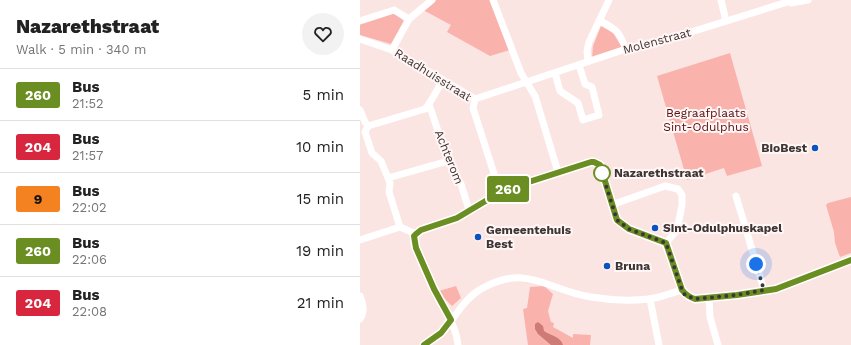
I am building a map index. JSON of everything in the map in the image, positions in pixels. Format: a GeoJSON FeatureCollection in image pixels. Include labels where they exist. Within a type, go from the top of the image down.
{"type":"FeatureCollection","features":[{"type":"Feature","properties":{"kind":"street"},"geometry":{"type":"LineString","coordinates":[[392,50],[409,20],[432,0]]}},
{"type":"Feature","properties":{"kind":"street"},"geometry":{"type":"LineString","coordinates":[[493,0],[526,81],[535,96],[558,172]]}},
{"type":"Feature","properties":{"kind":"street"},"geometry":{"type":"LineString","coordinates":[[588,61],[587,51],[589,42],[609,0]]}},
{"type":"Feature","properties":{"kind":"street"},"geometry":{"type":"LineString","coordinates":[[721,0],[726,21]]}},
{"type":"Feature","properties":{"kind":"street","name":"Molenstraat"},"geometry":{"type":"LineString","coordinates":[[474,99],[626,49],[646,46],[791,1],[808,0]]}},
{"type":"Feature","properties":{"kind":"street"},"geometry":{"type":"LineString","coordinates":[[360,21],[394,10],[409,20]]}},
{"type":"Feature","properties":{"kind":"street"},"geometry":{"type":"LineString","coordinates":[[600,21],[613,27],[621,35],[626,49]]}},
{"type":"Feature","properties":{"kind":"street","name":"Raadhuisstraat"},"geometry":{"type":"LineString","coordinates":[[360,39],[392,50],[474,99],[473,108],[492,168],[498,186],[504,190]]}},
{"type":"Feature","properties":{"kind":"street"},"geometry":{"type":"LineString","coordinates":[[555,73],[560,90],[578,103],[583,120],[599,115],[592,87],[585,84],[579,65]]}},
{"type":"Feature","properties":{"kind":"street"},"geometry":{"type":"LineString","coordinates":[[400,227],[400,222],[389,192],[390,183],[381,161],[372,153],[365,132],[368,126],[425,109],[430,104],[443,80]]}},
{"type":"Feature","properties":{"kind":"street","name":"Achterom"},"geometry":{"type":"LineString","coordinates":[[430,104],[448,161],[460,184],[470,210]]}},
{"type":"Feature","properties":{"kind":"street"},"geometry":{"type":"LineString","coordinates":[[360,110],[368,126]]}},
{"type":"Feature","properties":{"kind":"street"},"geometry":{"type":"LineString","coordinates":[[388,178],[448,161]]}},
{"type":"Feature","properties":{"kind":"street"},"geometry":{"type":"LineString","coordinates":[[458,345],[451,320],[434,289],[416,248],[414,236],[421,230],[457,218],[504,190],[591,162],[597,163],[600,167],[617,220],[629,229],[666,243]]}},
{"type":"Feature","properties":{"kind":"street"},"geometry":{"type":"LineString","coordinates":[[612,206],[624,200],[665,186],[678,189],[682,195],[682,205],[678,225],[666,243]]}},
{"type":"Feature","properties":{"kind":"street"},"geometry":{"type":"LineString","coordinates":[[736,196],[764,290]]}},
{"type":"Feature","properties":{"kind":"street"},"geometry":{"type":"LineString","coordinates":[[360,240],[400,227],[416,234]]}},
{"type":"Feature","properties":{"kind":"street"},"geometry":{"type":"LineString","coordinates":[[666,243],[682,290],[685,295],[695,299],[776,289],[851,260]]}},
{"type":"Feature","properties":{"kind":"street"},"geometry":{"type":"LineString","coordinates":[[424,345],[441,333],[459,310],[476,292],[505,279],[522,277],[537,280],[579,294],[614,299],[650,299],[682,290]]}},
{"type":"Feature","properties":{"kind":"street"},"geometry":{"type":"LineString","coordinates":[[360,296],[363,304],[363,315],[360,319]]}},
{"type":"Feature","properties":{"kind":"street"},"geometry":{"type":"LineString","coordinates":[[709,297],[710,317],[718,345]]}},
{"type":"Feature","properties":{"kind":"street"},"geometry":{"type":"LineString","coordinates":[[650,299],[659,345]]}},
{"type":"Feature","properties":{"kind":"green space"},"geometry":{"type":"Polygon","coordinates":[[[436,0],[491,0],[510,50],[490,56],[447,32],[451,25],[423,10],[436,0]]]}},
{"type":"Feature","properties":{"kind":"green space"},"geometry":{"type":"Polygon","coordinates":[[[394,13],[404,21],[391,44],[360,35],[360,23],[394,13]]]}},
{"type":"Feature","properties":{"kind":"green space"},"geometry":{"type":"Polygon","coordinates":[[[601,26],[613,33],[623,49],[592,58],[593,46],[601,26]]]}},
{"type":"Feature","properties":{"kind":"green space","name":"Begraafplaats Sint-Odulphus"},"geometry":{"type":"Polygon","coordinates":[[[730,53],[762,166],[727,176],[724,168],[687,180],[657,76],[730,53]]]}},
{"type":"Feature","properties":{"kind":"green space"},"geometry":{"type":"Polygon","coordinates":[[[851,197],[851,253],[840,257],[826,205],[828,203],[851,197]]]}},
{"type":"Feature","properties":{"kind":"green space"},"geometry":{"type":"Polygon","coordinates":[[[456,286],[461,298],[452,306],[439,291],[456,286]]]}},
{"type":"Feature","properties":{"kind":"green space"},"geometry":{"type":"Polygon","coordinates":[[[544,286],[553,294],[548,311],[551,322],[554,323],[553,327],[573,338],[573,334],[591,335],[590,345],[528,345],[523,309],[527,308],[530,287],[544,286]]]}},
{"type":"Feature","properties":{"kind":"shaded area"},"geometry":{"type":"Polygon","coordinates":[[[538,322],[543,326],[544,331],[558,338],[563,345],[551,345],[538,334],[535,329],[535,324],[538,322]]]}},
{"type":"Feature","properties":{"kind":"bus line","name":"260"},"geometry":{"type":"LineString","coordinates":[[424,345],[441,333],[451,320],[437,296],[414,244],[414,236],[421,230],[457,218],[504,190],[591,162],[600,165],[617,220],[629,229],[666,243],[669,248],[682,290],[685,295],[690,298],[695,299],[737,295],[776,289],[851,260]]}},
{"type":"Feature","properties":{"kind":"place","name":"BioBest"},"geometry":{"type":"Point","coordinates":[815,148]}},
{"type":"Feature","properties":{"kind":"place","name":"Nazarethstraat"},"geometry":{"type":"Point","coordinates":[602,173]}},
{"type":"Feature","properties":{"kind":"place","name":"Sint-Odulphuskapel"},"geometry":{"type":"Point","coordinates":[655,228]}},
{"type":"Feature","properties":{"kind":"place","name":"Gemeentehuis Best"},"geometry":{"type":"Point","coordinates":[478,237]}},
{"type":"Feature","properties":{"kind":"place","name":"Bruna"},"geometry":{"type":"Point","coordinates":[607,266]}},
{"type":"Feature","properties":{"kind":"route"},"geometry":{"type":"LineString","coordinates":[[602,173],[617,220],[629,229],[666,243],[669,248],[682,290],[685,295],[690,298],[695,299],[737,295],[764,290],[756,264]]}}]}
